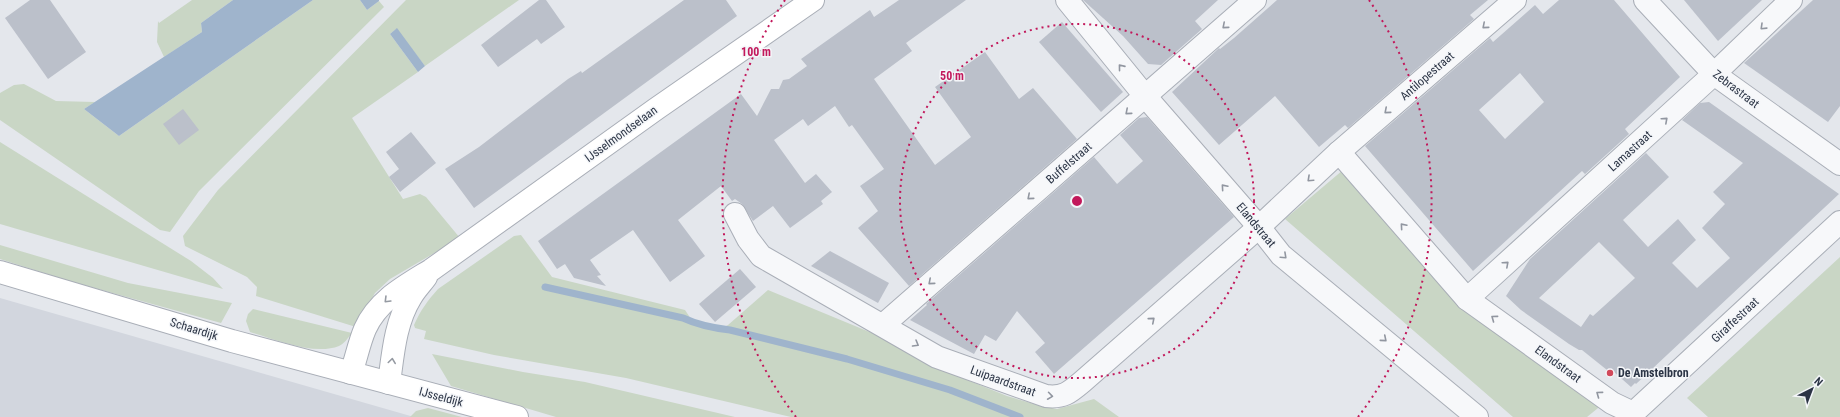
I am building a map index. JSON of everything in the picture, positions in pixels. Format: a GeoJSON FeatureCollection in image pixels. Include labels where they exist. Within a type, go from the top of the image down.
{"type":"FeatureCollection","features":[{"type":"Feature","properties":{"kind":"street","name":"IJsselmondselaan"},"geometry":{"type":"LineString","coordinates":[[351,373],[364,331],[376,312],[397,291],[431,270],[656,109],[814,0]]}},
{"type":"Feature","properties":{"kind":"street","name":"Elandstraat"},"geometry":{"type":"LineString","coordinates":[[1067,0],[1145,96],[1259,227],[1281,255],[1477,417]]}},
{"type":"Feature","properties":{"kind":"street","name":"Buffelstraat"},"geometry":{"type":"LineString","coordinates":[[882,325],[1254,0]]}},
{"type":"Feature","properties":{"kind":"street","name":"Antilopestraat"},"geometry":{"type":"LineString","coordinates":[[1259,227],[1339,152],[1515,0]]}},
{"type":"Feature","properties":{"kind":"street","name":"Zebrastraat"},"geometry":{"type":"LineString","coordinates":[[1645,0],[1714,74],[1840,164]]}},
{"type":"Feature","properties":{"kind":"street","name":"Lamastraat"},"geometry":{"type":"LineString","coordinates":[[1467,299],[1714,74],[1791,0]]}},
{"type":"Feature","properties":{"kind":"street","name":"Elandstraat"},"geometry":{"type":"LineString","coordinates":[[1339,152],[1467,299],[1631,415]]}},
{"type":"Feature","properties":{"kind":"street","name":"Luipaardstraat"},"geometry":{"type":"LineString","coordinates":[[735,214],[748,239],[761,256],[937,357],[1046,396],[1058,397],[1070,392],[1082,382],[1259,227]]}},
{"type":"Feature","properties":{"kind":"street","name":"Giraffestraat"},"geometry":{"type":"LineString","coordinates":[[1631,415],[1840,222]]}},
{"type":"Feature","properties":{"kind":"street","name":"IJsselmondselaan"},"geometry":{"type":"LineString","coordinates":[[389,383],[395,339],[402,317],[411,298],[431,270]]}},
{"type":"Feature","properties":{"kind":"street","name":"Schaardijk"},"geometry":{"type":"LineString","coordinates":[[0,272],[232,341],[389,383]]}},
{"type":"Feature","properties":{"kind":"street","name":"IJsseldijk"},"geometry":{"type":"LineString","coordinates":[[389,383],[518,417]]}},
{"type":"Feature","properties":{"kind":"shaded area"},"geometry":{"type":"Polygon","coordinates":[[[0,298],[414,417],[0,417],[0,298]]]}},
{"type":"Feature","properties":{"kind":"green space"},"geometry":{"type":"Polygon","coordinates":[[[192,0],[233,0],[201,23],[202,32],[164,57],[157,42],[158,21],[159,23],[192,0]]]}},
{"type":"Feature","properties":{"kind":"green space"},"geometry":{"type":"Polygon","coordinates":[[[313,0],[360,0],[367,10],[379,1],[384,7],[199,191],[170,232],[160,230],[0,120],[0,93],[14,85],[24,84],[56,101],[95,102],[84,109],[119,136],[313,0]]]}},
{"type":"Feature","properties":{"kind":"green space"},"geometry":{"type":"Polygon","coordinates":[[[406,0],[519,0],[425,66],[396,29],[390,34],[418,72],[352,118],[403,199],[420,194],[426,197],[460,238],[390,279],[375,293],[356,327],[256,296],[257,287],[247,277],[185,246],[183,236],[218,190],[406,0]]]}},
{"type":"Feature","properties":{"kind":"green space"},"geometry":{"type":"Polygon","coordinates":[[[0,142],[191,261],[213,278],[223,289],[0,224],[0,142]]]}},
{"type":"Feature","properties":{"kind":"green space"},"geometry":{"type":"Polygon","coordinates":[[[1343,170],[1462,303],[1603,404],[1587,417],[1513,417],[1285,219],[1343,170]]]}},
{"type":"Feature","properties":{"kind":"green space"},"geometry":{"type":"Polygon","coordinates":[[[521,235],[552,277],[685,310],[693,322],[718,330],[728,325],[768,290],[872,333],[940,369],[1007,396],[1057,409],[1094,399],[1119,417],[791,417],[626,378],[494,355],[424,339],[426,331],[415,328],[414,325],[424,306],[438,289],[514,236],[521,235]]]}},
{"type":"Feature","properties":{"kind":"green space"},"geometry":{"type":"Polygon","coordinates":[[[0,245],[128,283],[232,303],[221,323],[69,281],[0,259],[0,245]]]}},
{"type":"Feature","properties":{"kind":"green space"},"geometry":{"type":"Polygon","coordinates":[[[1840,257],[1840,417],[1708,417],[1687,398],[1840,257]]]}},
{"type":"Feature","properties":{"kind":"green space"},"geometry":{"type":"Polygon","coordinates":[[[253,309],[352,333],[346,341],[339,346],[329,349],[306,348],[250,332],[246,321],[248,314],[253,309]]]}},
{"type":"Feature","properties":{"kind":"green space"},"geometry":{"type":"Polygon","coordinates":[[[432,354],[523,372],[585,382],[735,417],[556,417],[451,386],[432,354]]]}},
{"type":"Feature","properties":{"kind":"green space"},"geometry":{"type":"Polygon","coordinates":[[[428,408],[462,417],[410,417],[416,411],[428,408]]]}},
{"type":"Feature","properties":{"kind":"water"},"geometry":{"type":"Polygon","coordinates":[[[233,0],[313,0],[119,136],[84,109],[202,32],[201,23],[233,0]]]}},
{"type":"Feature","properties":{"kind":"water"},"geometry":{"type":"Polygon","coordinates":[[[360,0],[379,0],[379,1],[367,10],[360,0]]]}},
{"type":"Feature","properties":{"kind":"water"},"geometry":{"type":"Polygon","coordinates":[[[397,28],[425,66],[418,72],[390,34],[397,28]]]}},
{"type":"Feature","properties":{"kind":"building"},"geometry":{"type":"Polygon","coordinates":[[[30,0],[50,0],[86,52],[48,79],[5,18],[30,0]]]}},
{"type":"Feature","properties":{"kind":"building"},"geometry":{"type":"Polygon","coordinates":[[[539,0],[546,0],[565,27],[541,44],[537,39],[498,67],[481,45],[539,0]]]}},
{"type":"Feature","properties":{"kind":"building"},"geometry":{"type":"Polygon","coordinates":[[[684,0],[726,0],[737,16],[474,208],[445,169],[479,147],[568,79],[581,71],[582,73],[684,0]]]}},
{"type":"Feature","properties":{"kind":"building"},"geometry":{"type":"Polygon","coordinates":[[[899,0],[966,0],[906,43],[912,51],[874,79],[935,165],[971,137],[935,87],[985,52],[1019,99],[1033,88],[1077,139],[909,286],[858,228],[878,211],[860,186],[884,169],[852,125],[849,127],[835,106],[808,126],[803,119],[774,140],[805,183],[816,174],[832,192],[821,201],[823,204],[790,228],[773,206],[753,221],[742,204],[735,199],[732,201],[721,186],[678,220],[705,256],[670,282],[633,230],[590,260],[601,275],[597,276],[606,286],[574,278],[565,264],[557,269],[538,241],[741,94],[757,116],[771,89],[779,89],[783,80],[789,79],[807,66],[801,59],[870,10],[874,17],[899,0]]]}},
{"type":"Feature","properties":{"kind":"building"},"geometry":{"type":"Polygon","coordinates":[[[1083,0],[1218,0],[1195,21],[1202,29],[1161,65],[1148,64],[1123,36],[1083,0]]]}},
{"type":"Feature","properties":{"kind":"building"},"geometry":{"type":"Polygon","coordinates":[[[1277,0],[1488,0],[1470,15],[1474,19],[1348,128],[1345,125],[1319,147],[1275,96],[1219,145],[1172,92],[1219,48],[1220,49],[1234,38],[1277,0]]]}},
{"type":"Feature","properties":{"kind":"building"},"geometry":{"type":"Polygon","coordinates":[[[1559,0],[1614,0],[1680,77],[1625,129],[1629,134],[1584,175],[1585,174],[1582,171],[1473,271],[1365,146],[1490,38],[1493,42],[1535,5],[1543,14],[1559,0]],[[1520,73],[1479,110],[1505,139],[1544,102],[1520,73]]]}},
{"type":"Feature","properties":{"kind":"building"},"geometry":{"type":"Polygon","coordinates":[[[1684,0],[1762,0],[1718,41],[1684,0]]]}},
{"type":"Feature","properties":{"kind":"building"},"geometry":{"type":"Polygon","coordinates":[[[1813,0],[1840,0],[1840,106],[1828,122],[1744,63],[1813,0]]]}},
{"type":"Feature","properties":{"kind":"building"},"geometry":{"type":"Polygon","coordinates":[[[1062,22],[1123,92],[1101,112],[1039,42],[1062,22]]]}},
{"type":"Feature","properties":{"kind":"building"},"geometry":{"type":"Polygon","coordinates":[[[1709,102],[1839,194],[1636,384],[1635,383],[1631,387],[1614,372],[1607,370],[1582,350],[1579,350],[1569,344],[1521,310],[1506,296],[1530,259],[1646,153],[1669,177],[1623,220],[1648,247],[1678,219],[1696,240],[1672,263],[1697,288],[1730,258],[1702,228],[1725,204],[1713,192],[1743,163],[1682,120],[1700,103],[1709,102]],[[1599,242],[1539,298],[1581,327],[1590,314],[1593,316],[1635,278],[1599,242]]]}},
{"type":"Feature","properties":{"kind":"building"},"geometry":{"type":"Polygon","coordinates":[[[183,109],[199,130],[179,145],[163,124],[183,109]]]}},
{"type":"Feature","properties":{"kind":"building"},"geometry":{"type":"Polygon","coordinates":[[[1147,117],[1234,217],[1054,374],[1035,352],[1045,343],[1017,311],[996,341],[985,335],[974,354],[910,320],[927,305],[926,304],[1094,157],[1117,184],[1143,161],[1120,135],[1139,118],[1147,117]]]}},
{"type":"Feature","properties":{"kind":"building"},"geometry":{"type":"Polygon","coordinates":[[[411,132],[436,163],[400,192],[389,177],[399,169],[386,152],[411,132]]]}},
{"type":"Feature","properties":{"kind":"building"},"geometry":{"type":"Polygon","coordinates":[[[830,251],[889,283],[878,303],[811,266],[830,251]]]}},
{"type":"Feature","properties":{"kind":"building"},"geometry":{"type":"Polygon","coordinates":[[[740,269],[756,287],[715,322],[699,304],[740,269]]]}},
{"type":"Feature","properties":{"kind":"waterway"},"geometry":{"type":"LineString","coordinates":[[545,287],[683,318],[694,323],[730,330],[847,359],[950,390],[1020,417]]}},
{"type":"Feature","properties":{"kind":"place","name":"De Amstelbron"},"geometry":{"type":"Point","coordinates":[1610,373]}}]}
